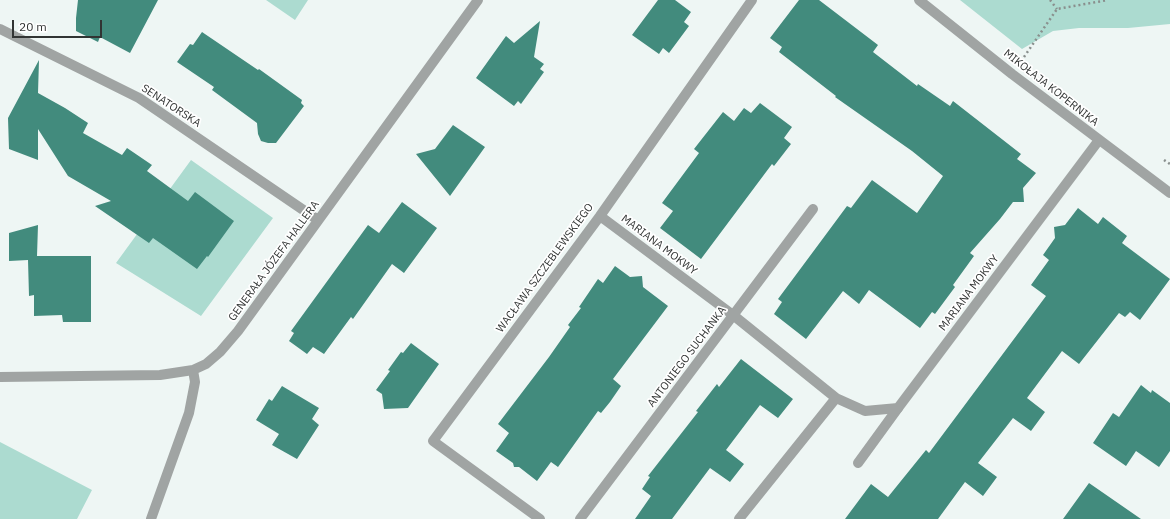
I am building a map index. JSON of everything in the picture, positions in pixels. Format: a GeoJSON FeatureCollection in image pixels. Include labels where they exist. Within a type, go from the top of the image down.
{"type":"FeatureCollection","features":[{"type":"Feature","properties":{"kind":"street","name":"GENERAŁA JÓZEFA HALLERA"},"geometry":{"type":"LineString","coordinates":[[0,377],[160,375],[193,370],[206,364],[220,352],[238,331],[478,0]]}},
{"type":"Feature","properties":{"kind":"street","name":"WACŁAWA SZCZEBLEWSKIEGO"},"geometry":{"type":"LineString","coordinates":[[540,519],[433,441],[600,216],[752,0]]}},
{"type":"Feature","properties":{"kind":"street","name":"MIKOŁAJA KOPERNIKA"},"geometry":{"type":"LineString","coordinates":[[919,0],[1012,74],[1170,193]]}},
{"type":"Feature","properties":{"kind":"street","name":"SENATORSKA"},"geometry":{"type":"LineString","coordinates":[[0,29],[139,98],[318,220]]}},
{"type":"Feature","properties":{"kind":"street","name":"MARIANA MOKWY"},"geometry":{"type":"LineString","coordinates":[[600,216],[733,315],[836,398],[865,411],[898,408],[1099,140]]}},
{"type":"Feature","properties":{"kind":"street","name":"ANTONIEGO SUCHANKA"},"geometry":{"type":"LineString","coordinates":[[580,519],[813,209]]}},
{"type":"Feature","properties":{"kind":"street"},"geometry":{"type":"LineString","coordinates":[[151,519],[189,413],[195,382],[193,370]]}},
{"type":"Feature","properties":{"kind":"street"},"geometry":{"type":"LineString","coordinates":[[739,519],[836,398]]}},
{"type":"Feature","properties":{"kind":"street"},"geometry":{"type":"LineString","coordinates":[[858,463],[898,408]]}},
{"type":"Feature","properties":{"kind":"path"},"geometry":{"type":"LineString","coordinates":[[1050,0],[1057,9]]}},
{"type":"Feature","properties":{"kind":"path"},"geometry":{"type":"LineString","coordinates":[[1023,59],[1057,9],[1108,0]]}},
{"type":"Feature","properties":{"kind":"green space"},"geometry":{"type":"Polygon","coordinates":[[[266,0],[308,0],[295,20],[266,0]]]}},
{"type":"Feature","properties":{"kind":"green space"},"geometry":{"type":"Polygon","coordinates":[[[960,0],[1170,0],[1170,24],[1128,28],[1079,28],[1053,31],[1022,49],[960,0]]]}},
{"type":"Feature","properties":{"kind":"green space"},"geometry":{"type":"Polygon","coordinates":[[[191,160],[273,218],[201,316],[116,263],[191,160]]]}},
{"type":"Feature","properties":{"kind":"green space"},"geometry":{"type":"Polygon","coordinates":[[[0,442],[92,490],[77,519],[0,519],[0,442]]]}},
{"type":"Feature","properties":{"kind":"building"},"geometry":{"type":"Polygon","coordinates":[[[78,0],[158,0],[130,53],[100,37],[98,42],[76,31],[78,0]]]}},
{"type":"Feature","properties":{"kind":"building"},"geometry":{"type":"Polygon","coordinates":[[[658,0],[675,0],[691,12],[684,22],[689,26],[669,53],[663,48],[659,54],[632,35],[658,0]]]}},
{"type":"Feature","properties":{"kind":"building"},"geometry":{"type":"Polygon","coordinates":[[[799,0],[819,0],[878,45],[873,52],[917,86],[918,84],[950,106],[953,101],[1021,154],[1017,159],[1036,173],[1023,188],[1024,202],[1013,202],[970,253],[974,256],[953,285],[955,287],[935,314],[932,312],[920,328],[869,290],[859,304],[843,291],[806,339],[774,314],[782,302],[778,299],[847,206],[851,208],[872,180],[917,213],[943,176],[912,151],[835,97],[836,96],[779,52],[782,47],[770,38],[799,0]]]}},
{"type":"Feature","properties":{"kind":"building"},"geometry":{"type":"Polygon","coordinates":[[[540,21],[534,57],[544,64],[540,69],[544,72],[521,104],[518,101],[514,106],[476,78],[506,36],[514,43],[540,21]]]}},
{"type":"Feature","properties":{"kind":"building"},"geometry":{"type":"Polygon","coordinates":[[[202,32],[258,70],[259,69],[302,100],[301,103],[304,106],[276,143],[261,141],[258,134],[257,123],[212,90],[214,87],[177,62],[190,44],[193,45],[202,32]]]}},
{"type":"Feature","properties":{"kind":"building"},"geometry":{"type":"Polygon","coordinates":[[[39,60],[38,93],[88,123],[83,133],[122,155],[127,148],[152,165],[147,171],[188,201],[195,192],[234,221],[208,257],[207,256],[197,269],[153,238],[149,243],[95,206],[111,201],[68,176],[38,129],[38,160],[9,149],[8,118],[39,60]]]}},
{"type":"Feature","properties":{"kind":"building"},"geometry":{"type":"Polygon","coordinates":[[[760,103],[792,127],[784,138],[791,144],[774,166],[772,164],[701,259],[660,228],[673,211],[662,203],[699,153],[694,149],[723,112],[734,121],[744,108],[751,113],[760,103]]]}},
{"type":"Feature","properties":{"kind":"building"},"geometry":{"type":"Polygon","coordinates":[[[453,125],[485,147],[450,196],[416,154],[435,149],[453,125]]]}},
{"type":"Feature","properties":{"kind":"building"},"geometry":{"type":"Polygon","coordinates":[[[402,202],[437,228],[404,273],[392,264],[353,319],[351,317],[324,354],[313,347],[307,354],[289,341],[294,333],[291,331],[368,225],[379,233],[402,202]]]}},
{"type":"Feature","properties":{"kind":"building"},"geometry":{"type":"Polygon","coordinates":[[[1078,208],[1098,224],[1103,217],[1127,236],[1122,243],[1170,279],[1140,320],[1130,312],[1125,317],[1119,313],[1079,364],[1062,351],[1027,398],[1045,412],[1031,431],[1013,418],[978,463],[997,477],[983,496],[965,482],[938,519],[845,519],[871,484],[888,497],[926,450],[929,453],[1046,296],[1031,285],[1049,260],[1043,255],[1055,238],[1054,227],[1065,225],[1078,208]]]}},
{"type":"Feature","properties":{"kind":"building"},"geometry":{"type":"Polygon","coordinates":[[[38,225],[37,256],[91,256],[91,322],[63,322],[62,315],[34,316],[34,295],[29,296],[28,260],[9,261],[9,233],[38,225]]]}},
{"type":"Feature","properties":{"kind":"building"},"geometry":{"type":"Polygon","coordinates":[[[615,266],[630,277],[642,276],[643,287],[668,306],[613,379],[621,386],[610,402],[601,413],[598,411],[558,467],[551,462],[537,481],[519,467],[514,467],[513,463],[496,451],[509,433],[498,424],[570,327],[568,325],[581,308],[579,307],[598,279],[603,283],[615,266]]]}},
{"type":"Feature","properties":{"kind":"building"},"geometry":{"type":"Polygon","coordinates":[[[411,343],[439,364],[408,408],[384,409],[382,394],[376,390],[390,371],[388,370],[401,352],[403,353],[411,343]]]}},
{"type":"Feature","properties":{"kind":"building"},"geometry":{"type":"Polygon","coordinates":[[[741,359],[793,399],[778,418],[760,405],[726,450],[744,464],[730,482],[710,468],[672,519],[635,519],[651,496],[642,489],[650,477],[648,476],[698,412],[696,411],[717,384],[719,387],[741,359]]]}},
{"type":"Feature","properties":{"kind":"building"},"geometry":{"type":"Polygon","coordinates":[[[1141,385],[1151,393],[1152,390],[1170,403],[1170,451],[1159,467],[1136,451],[1126,466],[1093,443],[1113,413],[1119,417],[1141,385]]]}},
{"type":"Feature","properties":{"kind":"building"},"geometry":{"type":"Polygon","coordinates":[[[282,386],[319,408],[312,419],[319,425],[297,459],[272,445],[279,434],[256,420],[269,399],[272,401],[282,386]]]}},
{"type":"Feature","properties":{"kind":"building"},"geometry":{"type":"Polygon","coordinates":[[[1089,483],[1141,519],[1063,519],[1089,483]]]}}]}
